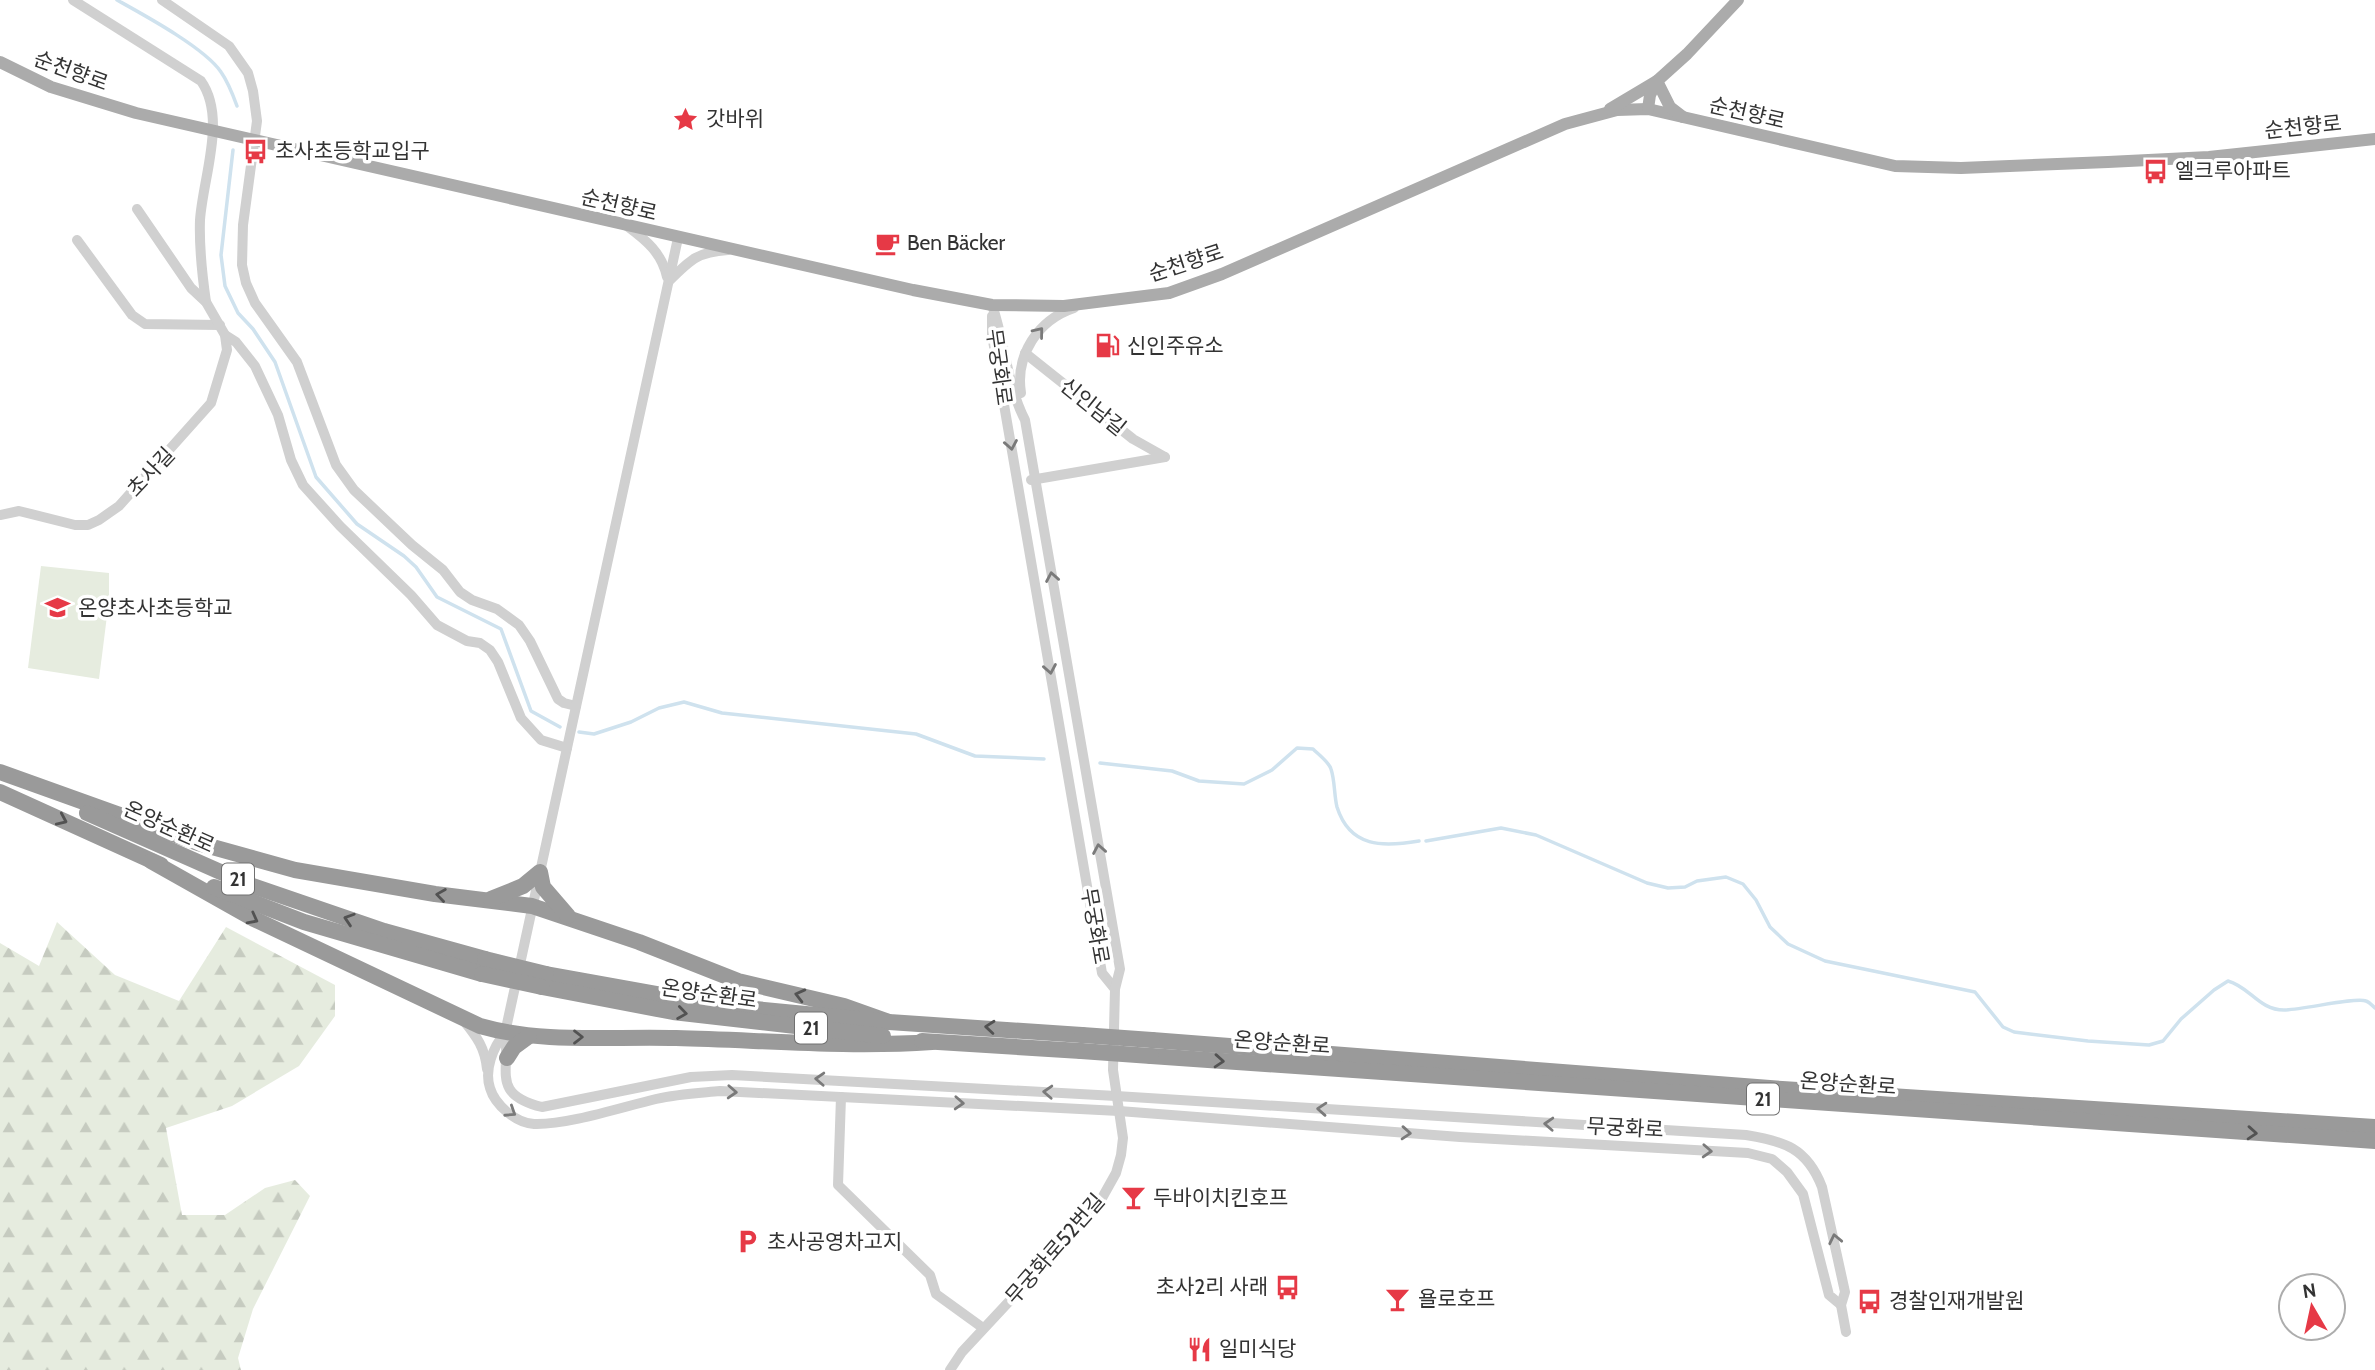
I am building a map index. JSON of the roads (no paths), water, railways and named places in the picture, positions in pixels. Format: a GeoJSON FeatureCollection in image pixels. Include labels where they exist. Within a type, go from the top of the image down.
{"type":"FeatureCollection","features":[{"type":"Feature","properties":{"kind":"highway"},"geometry":{"type":"LineString","coordinates":[[0,773],[198,843],[295,870],[532,906],[639,942],[738,981],[844,1006],[889,1022]]}},
{"type":"Feature","properties":{"kind":"highway","name":"온양순환로"},"geometry":{"type":"LineString","coordinates":[[0,773],[250,885],[484,966]]}},
{"type":"Feature","properties":{"kind":"highway","name":"온양순환로"},"geometry":{"type":"LineString","coordinates":[[0,792],[151,861],[304,922],[484,966]]}},
{"type":"Feature","properties":{"kind":"highway"},"geometry":{"type":"LineString","coordinates":[[151,861],[254,919],[460,1017],[505,1033],[529,1036],[677,1038],[878,1046],[932,1042]]}},
{"type":"Feature","properties":{"kind":"highway"},"geometry":{"type":"LineString","coordinates":[[485,900],[502,896],[523,886],[540,872],[543,887],[572,920]]}},
{"type":"Feature","properties":{"kind":"highway","name":"21"},"geometry":{"type":"LineString","coordinates":[[484,966],[544,981]]}},
{"type":"Feature","properties":{"kind":"highway","name":"온양순환로"},"geometry":{"type":"LineString","coordinates":[[544,981],[724,1006],[1082,1043]]}},
{"type":"Feature","properties":{"kind":"highway","name":"온양순환로"},"geometry":{"type":"LineString","coordinates":[[544,981],[673,1012],[932,1042],[1082,1043]]}},
{"type":"Feature","properties":{"kind":"highway"},"geometry":{"type":"LineString","coordinates":[[507,1058],[514,1047],[529,1036]]}},
{"type":"Feature","properties":{"kind":"highway","name":"21"},"geometry":{"type":"LineString","coordinates":[[1082,1043],[1151,1048]]}},
{"type":"Feature","properties":{"kind":"highway","name":"온양순환로"},"geometry":{"type":"LineString","coordinates":[[1151,1048],[2375,1127]]}},
{"type":"Feature","properties":{"kind":"highway","name":"온양순환로"},"geometry":{"type":"LineString","coordinates":[[1151,1048],[2375,1141]]}},
{"type":"Feature","properties":{"kind":"main road"},"geometry":{"type":"LineString","coordinates":[[1600,114],[1657,80],[1687,54],[1738,0]]}},
{"type":"Feature","properties":{"kind":"main road","name":"순천향로"},"geometry":{"type":"LineString","coordinates":[[0,62],[51,87],[136,113],[678,238],[913,290],[992,304],[1064,306],[1169,293],[1222,274],[1565,124],[1617,110],[1648,109],[1895,166],[1961,168],[2209,157],[2375,139]]}},
{"type":"Feature","properties":{"kind":"main road"},"geometry":{"type":"LineString","coordinates":[[1648,109],[1650,94],[1657,80]]}},
{"type":"Feature","properties":{"kind":"main road"},"geometry":{"type":"LineString","coordinates":[[1657,80],[1670,107],[1685,119]]}},
{"type":"Feature","properties":{"kind":"street"},"geometry":{"type":"LineString","coordinates":[[73,0],[201,81],[208,91],[213,108],[212,131],[200,219],[200,257],[206,302]]}},
{"type":"Feature","properties":{"kind":"street"},"geometry":{"type":"LineString","coordinates":[[162,0],[229,46],[248,73],[257,121],[243,225],[242,265],[255,303],[297,362],[335,465],[354,490],[412,545],[443,570],[460,592],[472,600],[497,609],[519,625],[530,641],[558,699],[576,706]]}},
{"type":"Feature","properties":{"kind":"street"},"geometry":{"type":"LineString","coordinates":[[137,209],[191,288],[206,302],[223,330],[255,366],[278,415],[303,485],[437,625],[467,641],[480,643],[490,649],[527,725],[541,740],[567,748]]}},
{"type":"Feature","properties":{"kind":"street"},"geometry":{"type":"LineString","coordinates":[[627,226],[648,242],[659,255],[668,282]]}},
{"type":"Feature","properties":{"kind":"street"},"geometry":{"type":"LineString","coordinates":[[678,238],[505,1033],[507,1087],[527,1104],[542,1107],[664,1081],[733,1075],[1116,1096]]}},
{"type":"Feature","properties":{"kind":"street"},"geometry":{"type":"LineString","coordinates":[[77,240],[132,315],[145,324],[223,330]]}},
{"type":"Feature","properties":{"kind":"street"},"geometry":{"type":"LineString","coordinates":[[668,282],[690,260],[705,252],[730,249]]}},
{"type":"Feature","properties":{"kind":"street","name":"무궁화로"},"geometry":{"type":"LineString","coordinates":[[992,304],[1002,332],[1017,404],[1025,420],[1120,969],[1115,989],[1113,1070],[1119,1111],[1460,1137],[1748,1153],[1772,1159],[1787,1172],[1803,1194],[1829,1295],[1841,1305]]}},
{"type":"Feature","properties":{"kind":"street","name":"무궁화로"},"geometry":{"type":"LineString","coordinates":[[992,304],[992,335],[1102,973],[1115,989]]}},
{"type":"Feature","properties":{"kind":"street"},"geometry":{"type":"LineString","coordinates":[[1025,420],[1019,382],[1025,353],[1042,326],[1068,310],[1084,304]]}},
{"type":"Feature","properties":{"kind":"street","name":"초사길"},"geometry":{"type":"LineString","coordinates":[[0,515],[19,511],[75,525],[88,525],[119,506],[212,403],[227,350],[223,330]]}},
{"type":"Feature","properties":{"kind":"street","name":"신인남길"},"geometry":{"type":"LineString","coordinates":[[1025,353],[1133,439],[1165,457],[1035,479]]}},
{"type":"Feature","properties":{"kind":"street"},"geometry":{"type":"LineString","coordinates":[[1018,482],[1035,479]]}},
{"type":"Feature","properties":{"kind":"street"},"geometry":{"type":"LineString","coordinates":[[460,1017],[477,1037],[485,1052],[489,1088],[496,1101],[517,1117],[532,1124],[561,1121],[658,1098],[720,1091],[1119,1111]]}},
{"type":"Feature","properties":{"kind":"street"},"geometry":{"type":"LineString","coordinates":[[488,1074],[496,1044],[505,1033]]}},
{"type":"Feature","properties":{"kind":"street","name":"무궁화로"},"geometry":{"type":"LineString","coordinates":[[1116,1096],[1776,1139],[1796,1150],[1816,1172],[1828,1208],[1845,1292],[1841,1305],[1846,1332]]}},
{"type":"Feature","properties":{"kind":"street"},"geometry":{"type":"LineString","coordinates":[[841,1097],[838,1185],[930,1275],[936,1294],[984,1328]]}},
{"type":"Feature","properties":{"kind":"street","name":"무궁화로52번길"},"geometry":{"type":"LineString","coordinates":[[950,1370],[961,1352],[1097,1207],[1116,1173],[1121,1155],[1123,1138],[1119,1111]]}},
{"type":"Feature","properties":{"kind":"waterway"},"geometry":{"type":"LineString","coordinates":[[117,0],[202,53],[221,72],[237,106]]}},
{"type":"Feature","properties":{"kind":"waterway"},"geometry":{"type":"LineString","coordinates":[[233,150],[221,255],[225,286],[238,313],[253,329],[275,362],[316,477],[357,524],[416,567],[437,597],[501,629],[531,711],[560,727]]}},
{"type":"Feature","properties":{"kind":"waterway"},"geometry":{"type":"LineString","coordinates":[[579,732],[594,734],[631,722],[659,708],[684,702],[722,713],[916,734],[975,756],[1044,759]]}},
{"type":"Feature","properties":{"kind":"waterway"},"geometry":{"type":"LineString","coordinates":[[1100,763],[1172,771],[1199,781],[1244,784],[1272,770],[1297,748],[1313,749],[1330,766],[1337,807],[1350,830],[1369,842],[1381,844],[1419,841]]}},
{"type":"Feature","properties":{"kind":"waterway"},"geometry":{"type":"LineString","coordinates":[[1426,841],[1501,828],[1536,835],[1647,883],[1668,888],[1685,887],[1697,881],[1726,877],[1743,884],[1756,900],[1770,927],[1788,944],[1825,961],[1975,992],[2003,1027],[2014,1032],[2149,1045],[2163,1041],[2181,1019],[2228,981],[2275,1009],[2360,1000],[2375,1008]]}},
{"type":"Feature","properties":{"kind":"place","name":"갓바위"},"geometry":{"type":"Point","coordinates":[686,119]}},
{"type":"Feature","properties":{"kind":"place","name":"초사초등학교입구"},"geometry":{"type":"Point","coordinates":[255,151]}},
{"type":"Feature","properties":{"kind":"place","name":"엘크루아파트"},"geometry":{"type":"Point","coordinates":[2155,171]}},
{"type":"Feature","properties":{"kind":"place","name":"Ben Bäcker"},"geometry":{"type":"Point","coordinates":[887,243]}},
{"type":"Feature","properties":{"kind":"place","name":"신인주유소"},"geometry":{"type":"Point","coordinates":[1107,346]}},
{"type":"Feature","properties":{"kind":"place","name":"온양초사초등학교"},"geometry":{"type":"Point","coordinates":[58,608]}},
{"type":"Feature","properties":{"kind":"place","name":"두바이치킨호프"},"geometry":{"type":"Point","coordinates":[1133,1198]}},
{"type":"Feature","properties":{"kind":"place","name":"초사공영차고지"},"geometry":{"type":"Point","coordinates":[747,1242]}},
{"type":"Feature","properties":{"kind":"place","name":"초사2리 사래"},"geometry":{"type":"Point","coordinates":[1288,1287]}},
{"type":"Feature","properties":{"kind":"place","name":"욜로호프"},"geometry":{"type":"Point","coordinates":[1398,1299]}},
{"type":"Feature","properties":{"kind":"place","name":"경찰인재개발원"},"geometry":{"type":"Point","coordinates":[1869,1301]}},
{"type":"Feature","properties":{"kind":"place","name":"일미식당"},"geometry":{"type":"Point","coordinates":[1199,1349]}}]}
